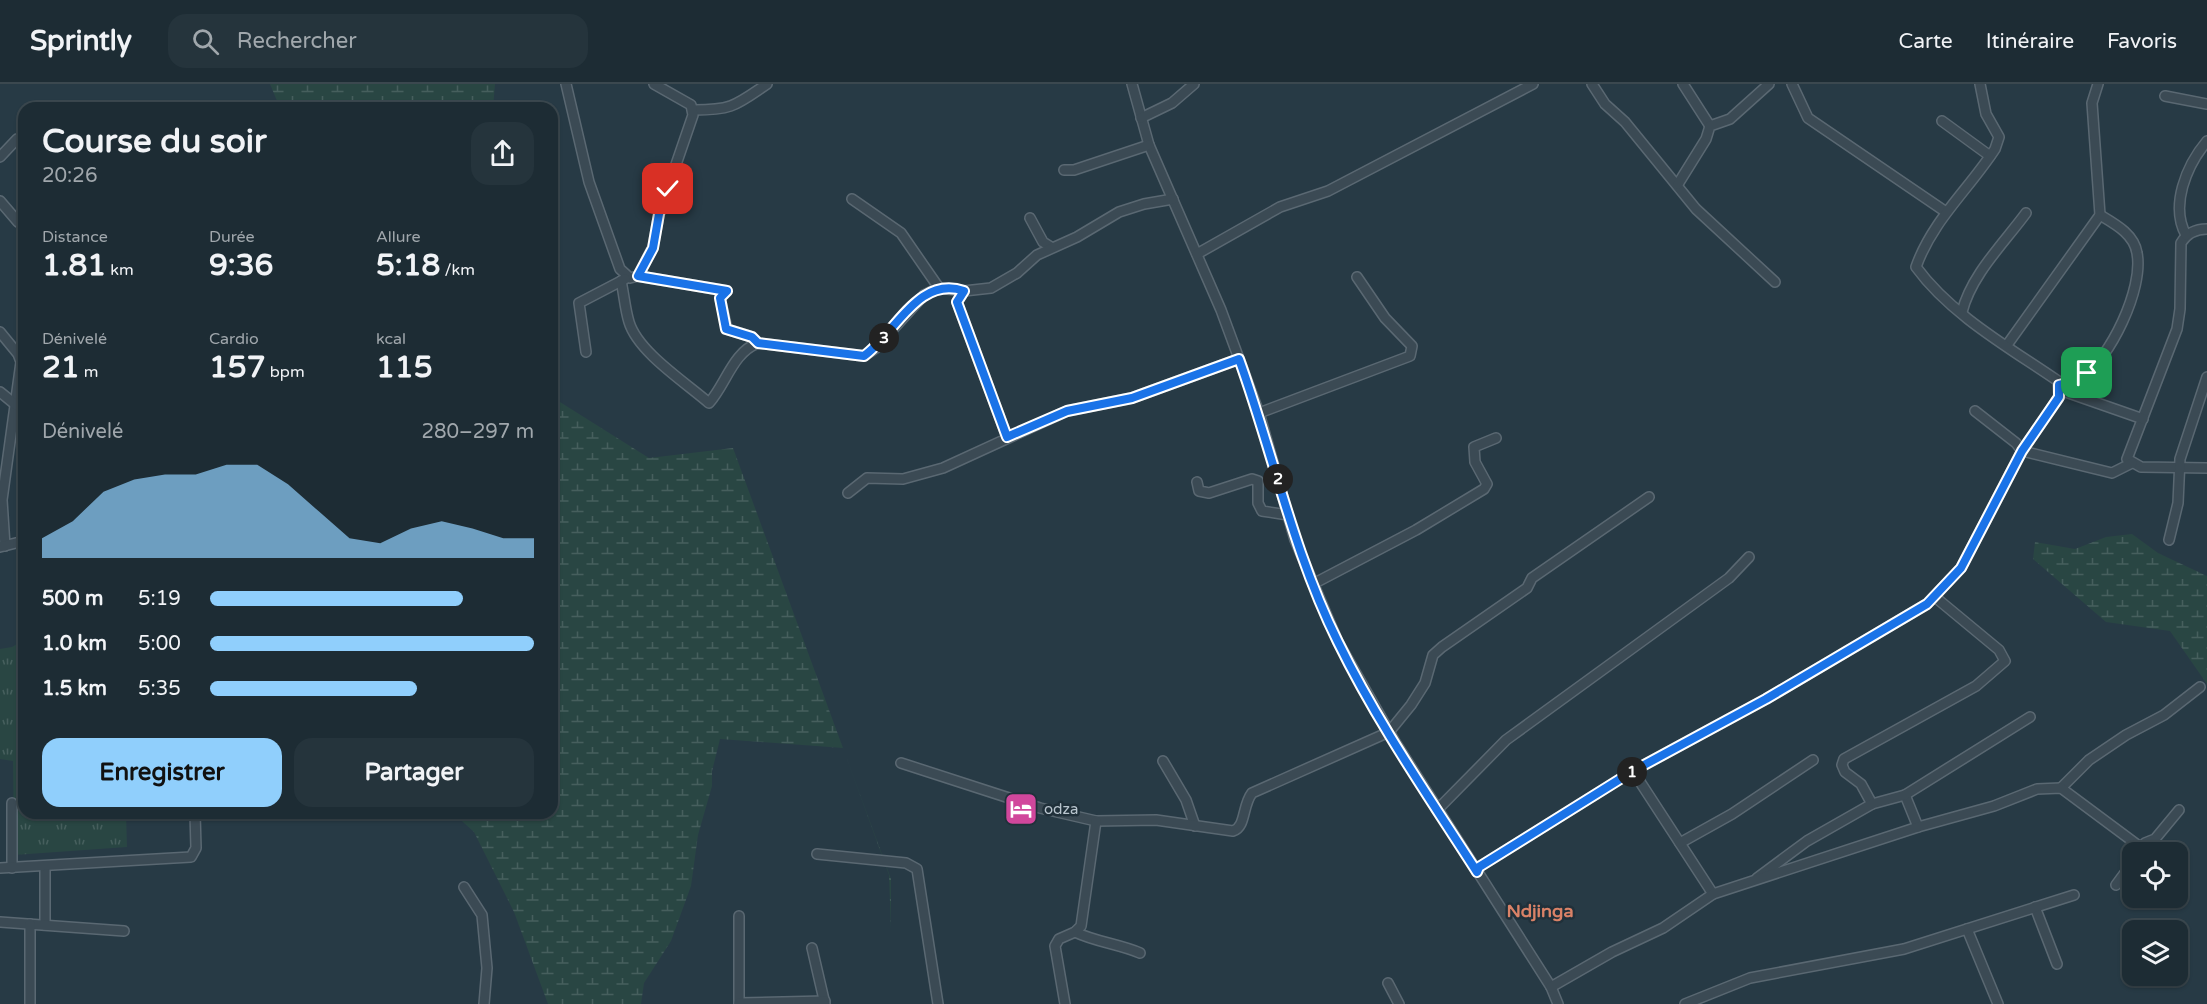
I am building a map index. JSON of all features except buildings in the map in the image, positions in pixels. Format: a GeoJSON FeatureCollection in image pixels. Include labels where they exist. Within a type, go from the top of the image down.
{"type":"FeatureCollection","features":[{"type":"Feature","properties":{"kind":"street"},"geometry":{"type":"LineString","coordinates":[[566,84],[589,182],[603,228],[620,269],[630,278],[727,291],[720,298],[726,329],[752,337],[758,343]]}},
{"type":"Feature","properties":{"kind":"street"},"geometry":{"type":"LineString","coordinates":[[654,84],[694,110],[724,110],[743,102],[767,84]]}},
{"type":"Feature","properties":{"kind":"street"},"geometry":{"type":"LineString","coordinates":[[1132,84],[1149,145],[1197,254],[1259,413],[1295,540],[1338,642],[1389,732],[1551,987],[1558,1004]]}},
{"type":"Feature","properties":{"kind":"street"},"geometry":{"type":"LineString","coordinates":[[1141,118],[1172,103],[1194,84]]}},
{"type":"Feature","properties":{"kind":"street"},"geometry":{"type":"LineString","coordinates":[[1197,254],[1280,207],[1328,191],[1533,84]]}},
{"type":"Feature","properties":{"kind":"street"},"geometry":{"type":"LineString","coordinates":[[1592,84],[1605,104],[1625,122],[1661,169],[1678,184],[1696,209],[1775,282]]}},
{"type":"Feature","properties":{"kind":"street"},"geometry":{"type":"LineString","coordinates":[[1678,184],[1706,139],[1710,126],[1683,84]]}},
{"type":"Feature","properties":{"kind":"street"},"geometry":{"type":"LineString","coordinates":[[1710,126],[1730,119],[1769,84]]}},
{"type":"Feature","properties":{"kind":"street"},"geometry":{"type":"LineString","coordinates":[[1792,84],[1808,118],[1946,212]]}},
{"type":"Feature","properties":{"kind":"street"},"geometry":{"type":"LineString","coordinates":[[1477,872],[1479,867],[1633,771],[1766,699],[1927,604],[1961,568],[2022,451],[2059,397],[2060,388],[2058,381],[1962,312],[1925,279],[1916,267],[1921,254],[1946,212],[1990,156],[1998,137],[1986,114],[1980,84]]}},
{"type":"Feature","properties":{"kind":"street"},"geometry":{"type":"LineString","coordinates":[[2007,345],[2100,215],[2092,103],[2098,84]]}},
{"type":"Feature","properties":{"kind":"street"},"geometry":{"type":"LineString","coordinates":[[2165,96],[2207,104]]}},
{"type":"Feature","properties":{"kind":"street"},"geometry":{"type":"LineString","coordinates":[[586,352],[579,303],[630,278],[653,248],[659,214],[694,110]]}},
{"type":"Feature","properties":{"kind":"street"},"geometry":{"type":"LineString","coordinates":[[1942,121],[1990,156]]}},
{"type":"Feature","properties":{"kind":"street"},"geometry":{"type":"LineString","coordinates":[[0,158],[18,139]]}},
{"type":"Feature","properties":{"kind":"street"},"geometry":{"type":"LineString","coordinates":[[2186,236],[2178,220],[2182,190],[2195,156],[2207,141]]}},
{"type":"Feature","properties":{"kind":"street"},"geometry":{"type":"LineString","coordinates":[[1064,170],[1074,170],[1149,145]]}},
{"type":"Feature","properties":{"kind":"street"},"geometry":{"type":"LineString","coordinates":[[852,199],[901,233],[939,288]]}},
{"type":"Feature","properties":{"kind":"street"},"geometry":{"type":"LineString","coordinates":[[630,278],[629,323],[637,339],[659,363],[709,403],[722,388],[735,362],[746,347],[758,343],[864,356],[876,348],[924,294],[939,288],[964,291],[991,288],[1017,273],[1037,255],[1077,237],[1119,212],[1144,204],[1173,200]]}},
{"type":"Feature","properties":{"kind":"street"},"geometry":{"type":"LineString","coordinates":[[0,201],[18,222]]}},
{"type":"Feature","properties":{"kind":"street"},"geometry":{"type":"LineString","coordinates":[[1962,312],[1966,299],[1986,266],[2026,213]]}},
{"type":"Feature","properties":{"kind":"street"},"geometry":{"type":"LineString","coordinates":[[2060,388],[2079,380],[2098,361],[2122,321],[2138,272],[2137,251],[2129,237],[2120,226],[2100,215]]}},
{"type":"Feature","properties":{"kind":"street"},"geometry":{"type":"LineString","coordinates":[[1030,218],[1043,242],[1051,247]]}},
{"type":"Feature","properties":{"kind":"street"},"geometry":{"type":"LineString","coordinates":[[2207,230],[2199,229],[2186,236],[2181,243],[2181,309],[2177,329],[2127,459],[2141,466],[2207,468]]}},
{"type":"Feature","properties":{"kind":"street"},"geometry":{"type":"LineString","coordinates":[[1259,413],[1410,356],[1412,346],[1385,318],[1357,277]]}},
{"type":"Feature","properties":{"kind":"street"},"geometry":{"type":"LineString","coordinates":[[964,291],[957,302],[1007,437]]}},
{"type":"Feature","properties":{"kind":"street"},"geometry":{"type":"LineString","coordinates":[[0,332],[18,354]]}},
{"type":"Feature","properties":{"kind":"street"},"geometry":{"type":"LineString","coordinates":[[848,493],[867,478],[903,479],[943,468],[1067,411],[1132,398],[1239,359]]}},
{"type":"Feature","properties":{"kind":"street"},"geometry":{"type":"LineString","coordinates":[[2169,540],[2178,503],[2180,468],[2187,437],[2207,377]]}},
{"type":"Feature","properties":{"kind":"street"},"geometry":{"type":"LineString","coordinates":[[18,388],[2,500],[2,546],[18,542]]}},
{"type":"Feature","properties":{"kind":"street"},"geometry":{"type":"LineString","coordinates":[[2060,388],[2143,419]]}},
{"type":"Feature","properties":{"kind":"street"},"geometry":{"type":"LineString","coordinates":[[0,392],[16,405]]}},
{"type":"Feature","properties":{"kind":"street"},"geometry":{"type":"LineString","coordinates":[[1975,411],[2016,443],[2022,451],[2112,473],[2132,463]]}},
{"type":"Feature","properties":{"kind":"street"},"geometry":{"type":"LineString","coordinates":[[1313,584],[1416,530],[1484,489],[1487,484],[1475,462],[1474,447],[1496,438]]}},
{"type":"Feature","properties":{"kind":"street"},"geometry":{"type":"LineString","coordinates":[[1197,482],[1200,491],[1209,493],[1252,479],[1258,482],[1258,503],[1262,511],[1288,515]]}},
{"type":"Feature","properties":{"kind":"street"},"geometry":{"type":"LineString","coordinates":[[901,763],[1040,808],[1096,821],[1156,820],[1238,830],[1242,825],[1245,802],[1252,794],[1389,732],[1416,698],[1425,683],[1429,663],[1442,646],[1527,588],[1532,578],[1649,497]]}},
{"type":"Feature","properties":{"kind":"street"},"geometry":{"type":"LineString","coordinates":[[1437,810],[1506,740],[1730,578],[1749,557]]}},
{"type":"Feature","properties":{"kind":"street"},"geometry":{"type":"LineString","coordinates":[[1872,804],[1861,784],[1845,772],[1842,765],[1844,759],[1976,686],[2005,661],[2004,656],[1991,643],[1935,597]]}},
{"type":"Feature","properties":{"kind":"street"},"geometry":{"type":"LineString","coordinates":[[2061,788],[2089,760],[2126,735],[2164,716],[2200,687]]}},
{"type":"Feature","properties":{"kind":"street"},"geometry":{"type":"LineString","coordinates":[[1749,883],[1806,841],[1872,804],[1905,795],[2030,717]]}},
{"type":"Feature","properties":{"kind":"street"},"geometry":{"type":"LineString","coordinates":[[1680,843],[1732,814],[1813,760]]}},
{"type":"Feature","properties":{"kind":"street"},"geometry":{"type":"LineString","coordinates":[[1163,761],[1186,800],[1195,826]]}},
{"type":"Feature","properties":{"kind":"street"},"geometry":{"type":"LineString","coordinates":[[1633,771],[1713,894]]}},
{"type":"Feature","properties":{"kind":"street"},"geometry":{"type":"LineString","coordinates":[[1551,987],[1612,952],[1664,928],[1713,894],[1918,827],[1994,806],[2037,789],[2061,788],[2130,842]]}},
{"type":"Feature","properties":{"kind":"street"},"geometry":{"type":"LineString","coordinates":[[1905,795],[1918,827]]}},
{"type":"Feature","properties":{"kind":"street"},"geometry":{"type":"LineString","coordinates":[[12,803],[12,868]]}},
{"type":"Feature","properties":{"kind":"street"},"geometry":{"type":"LineString","coordinates":[[2148,842],[2155,839],[2180,810]]}},
{"type":"Feature","properties":{"kind":"street"},"geometry":{"type":"LineString","coordinates":[[0,868],[191,857],[196,848],[195,819]]}},
{"type":"Feature","properties":{"kind":"street"},"geometry":{"type":"LineString","coordinates":[[1061,1003],[1055,946],[1059,939],[1075,932],[1083,919],[1096,821]]}},
{"type":"Feature","properties":{"kind":"street"},"geometry":{"type":"LineString","coordinates":[[817,854],[906,863],[917,869],[938,1004]]}},
{"type":"Feature","properties":{"kind":"street"},"geometry":{"type":"LineString","coordinates":[[45,866],[45,925]]}},
{"type":"Feature","properties":{"kind":"street"},"geometry":{"type":"LineString","coordinates":[[2116,885],[2122,877]]}},
{"type":"Feature","properties":{"kind":"street"},"geometry":{"type":"LineString","coordinates":[[464,887],[482,915],[487,968],[484,1004]]}},
{"type":"Feature","properties":{"kind":"street"},"geometry":{"type":"LineString","coordinates":[[1685,1004],[1750,978],[1904,949],[2074,895]]}},
{"type":"Feature","properties":{"kind":"street"},"geometry":{"type":"LineString","coordinates":[[2035,907],[2057,964]]}},
{"type":"Feature","properties":{"kind":"street"},"geometry":{"type":"LineString","coordinates":[[739,916],[739,1004],[825,1003],[812,948]]}},
{"type":"Feature","properties":{"kind":"street"},"geometry":{"type":"LineString","coordinates":[[0,922],[124,931]]}},
{"type":"Feature","properties":{"kind":"street"},"geometry":{"type":"LineString","coordinates":[[30,924],[30,1004]]}},
{"type":"Feature","properties":{"kind":"street"},"geometry":{"type":"LineString","coordinates":[[1967,929],[1998,1004]]}},
{"type":"Feature","properties":{"kind":"street"},"geometry":{"type":"LineString","coordinates":[[1075,932],[1140,953]]}},
{"type":"Feature","properties":{"kind":"street"},"geometry":{"type":"LineString","coordinates":[[1388,983],[1399,1004]]}},
{"type":"Feature","properties":{"kind":"green space"},"geometry":{"type":"Polygon","coordinates":[[[270,84],[495,84],[494,102],[278,102],[270,84]]]}},
{"type":"Feature","properties":{"kind":"green space"},"geometry":{"type":"Polygon","coordinates":[[[558,401],[649,458],[733,448],[843,748],[720,739],[712,771],[712,786],[698,835],[691,886],[671,941],[644,983],[641,1004],[548,1004],[514,912],[474,832],[460,819],[558,819],[558,401]]]}},
{"type":"Feature","properties":{"kind":"green space"},"geometry":{"type":"Polygon","coordinates":[[[2132,534],[2158,553],[2207,576],[2207,684],[2170,631],[2106,622],[2033,559],[2035,542],[2075,549],[2106,537],[2132,534]]]}},
{"type":"Feature","properties":{"kind":"green space"},"geometry":{"type":"Polygon","coordinates":[[[18,644],[18,819],[126,819],[127,847],[14,855],[13,761],[0,759],[0,649],[18,644]]]}},
{"type":"Feature","properties":{"kind":"green space"},"geometry":{"type":"Polygon","coordinates":[[[845,753],[891,879],[891,929],[889,875],[845,753]]]}},
{"type":"Feature","properties":{"kind":"place","name":"odza"},"geometry":{"type":"Point","coordinates":[1021,809]}},
{"type":"Feature","properties":{"kind":"district","name":"Ndjinga"},"geometry":{"type":"Point","coordinates":[1540,911]}},
{"type":"Feature","properties":{"kind":"route"},"geometry":{"type":"LineString","coordinates":[[668,189],[659,214],[653,248],[638,276],[727,291],[720,298],[726,329],[752,337],[758,343],[864,356],[876,348],[924,294],[939,288],[964,291],[957,302],[1007,437],[1067,411],[1132,398],[1239,359],[1259,413],[1295,540],[1338,642],[1395,742],[1477,872],[1479,867],[1633,771],[1766,699],[1927,604],[1961,568],[2022,451],[2059,397],[2059,385],[2079,380],[2087,373]]}}]}
